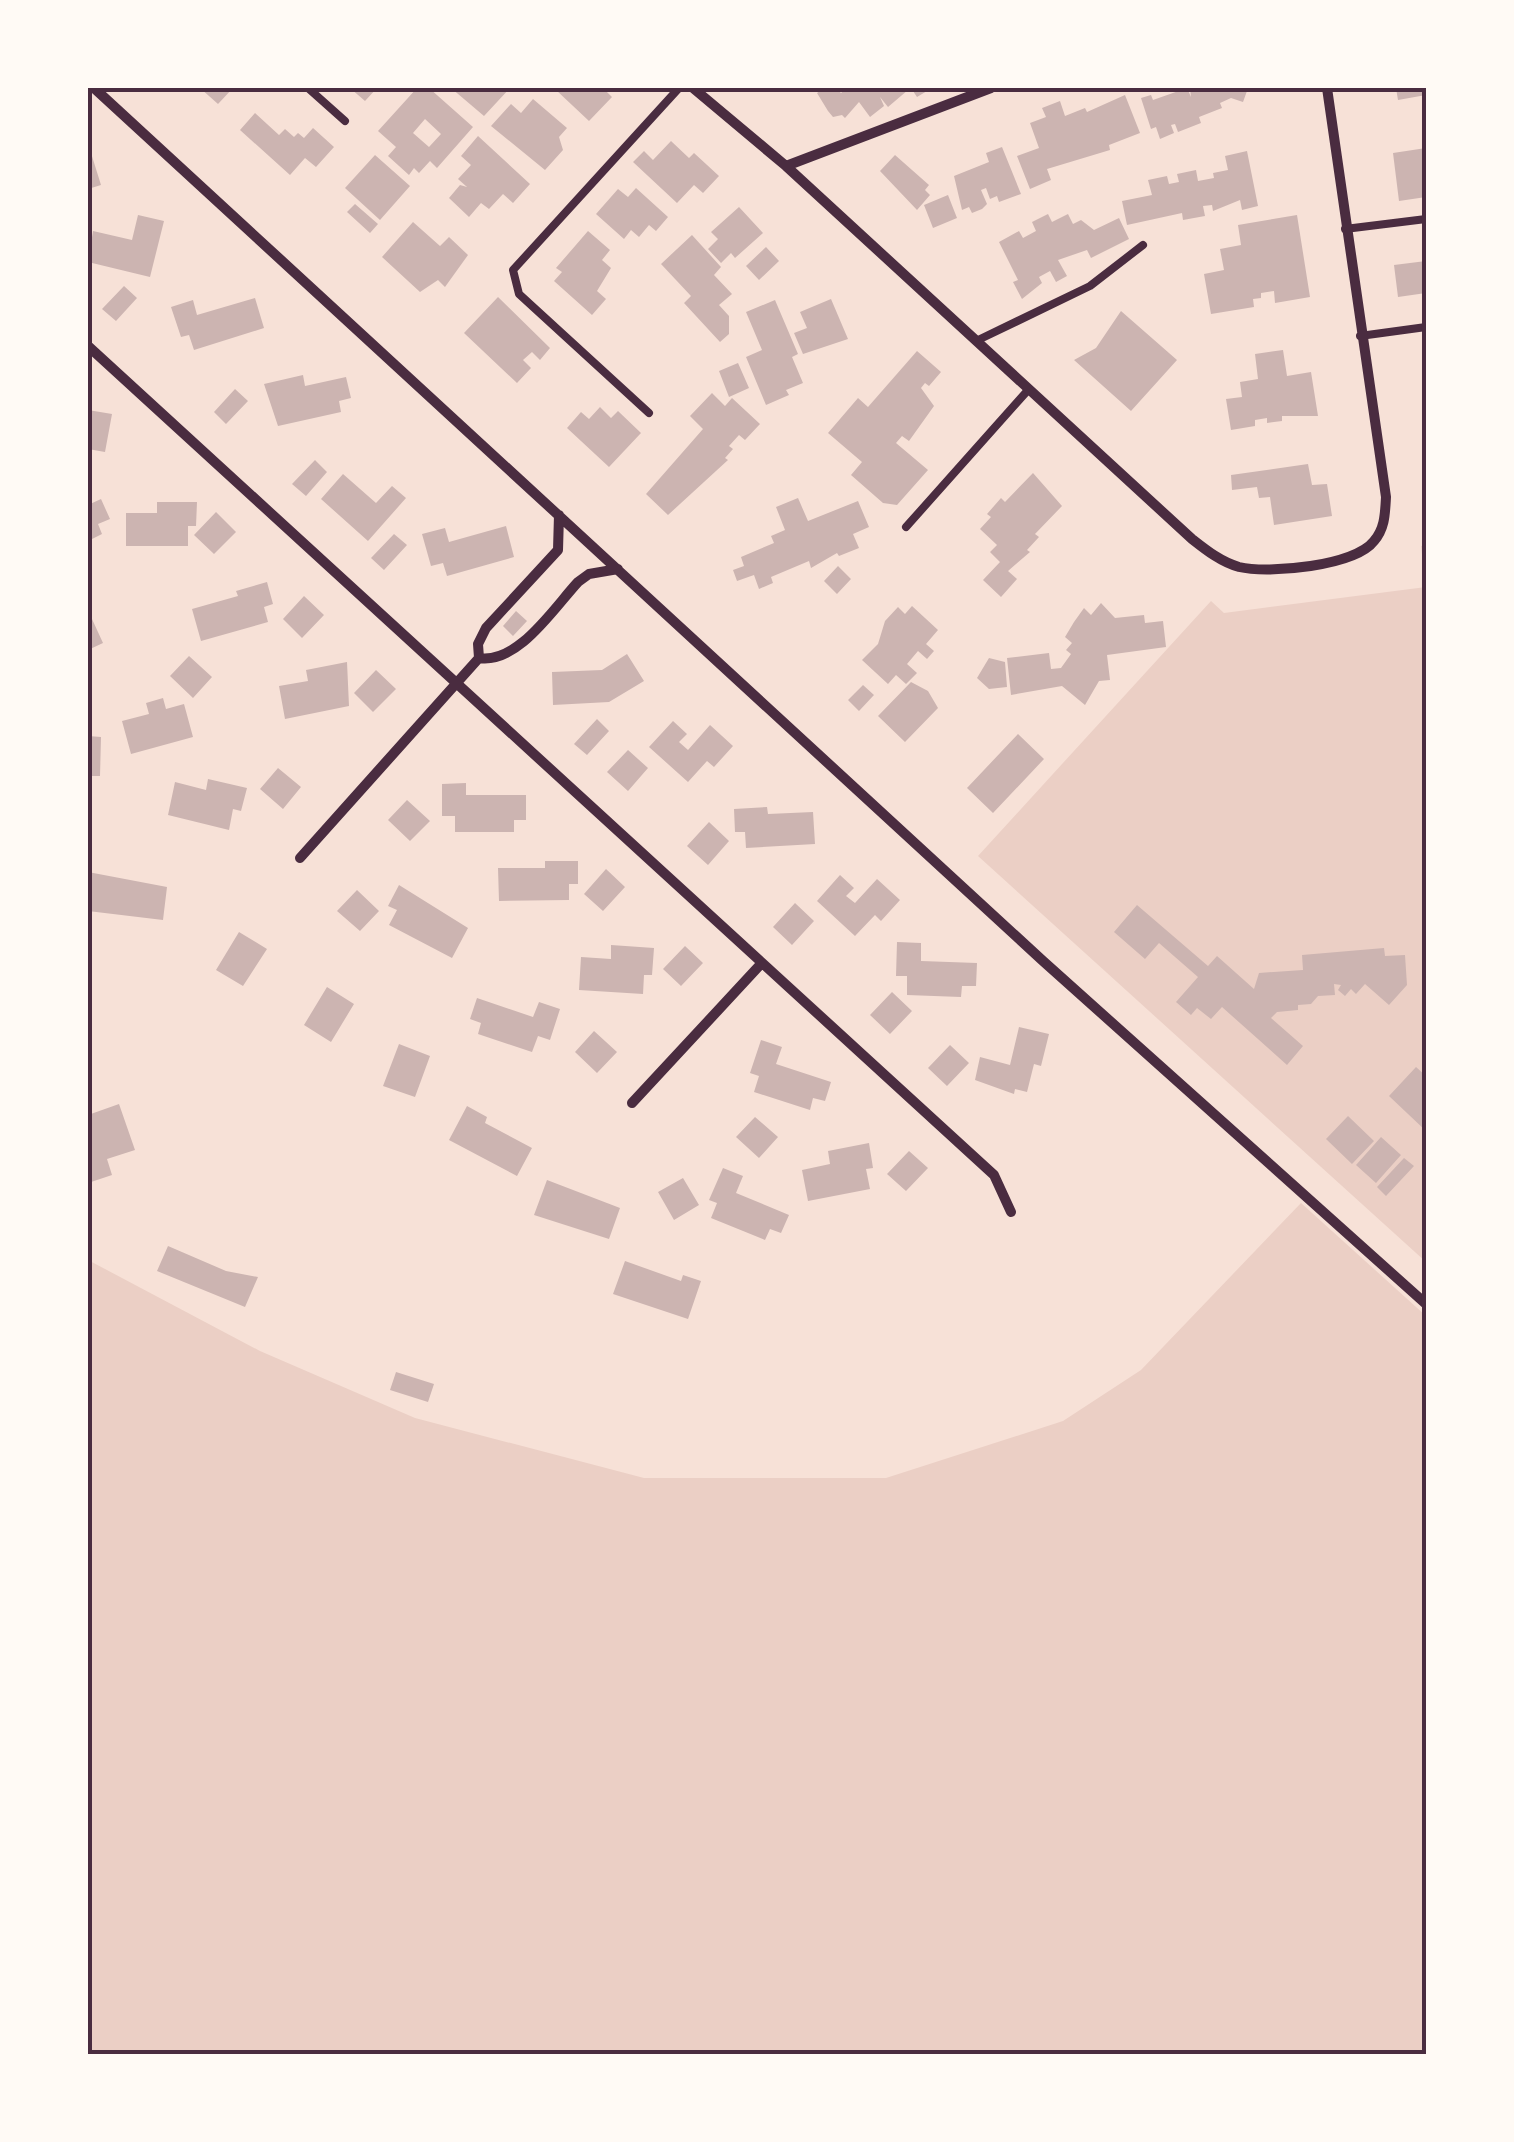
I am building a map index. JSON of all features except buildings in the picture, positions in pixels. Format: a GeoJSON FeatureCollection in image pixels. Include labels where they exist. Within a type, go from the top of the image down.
{"type":"FeatureCollection","features":[{"type":"Feature","properties":{"kind":"street"},"geometry":{"type":"LineString","coordinates":[[94,88],[1042,962],[1426,1304]]}},
{"type":"Feature","properties":{"kind":"street"},"geometry":{"type":"LineString","coordinates":[[693,88],[786,166],[1207,551],[1238,566],[1304,566],[1362,553],[1384,525],[1386,497],[1344,229],[1327,88]]}},
{"type":"Feature","properties":{"kind":"street"},"geometry":{"type":"LineString","coordinates":[[786,166],[991,88]]}},
{"type":"Feature","properties":{"kind":"street"},"geometry":{"type":"LineString","coordinates":[[88,346],[994,1175],[1011,1212]]}},
{"type":"Feature","properties":{"kind":"street"},"geometry":{"type":"LineString","coordinates":[[300,858],[479,658],[478,644],[486,628],[558,550],[560,515]]}},
{"type":"Feature","properties":{"kind":"street"},"geometry":{"type":"LineString","coordinates":[[479,658],[494,661],[511,653],[589,574],[618,569]]}},
{"type":"Feature","properties":{"kind":"street"},"geometry":{"type":"LineString","coordinates":[[632,1103],[761,964]]}},
{"type":"Feature","properties":{"kind":"lane"},"geometry":{"type":"LineString","coordinates":[[308,88],[345,120]]}},
{"type":"Feature","properties":{"kind":"lane"},"geometry":{"type":"LineString","coordinates":[[649,413],[519,294],[513,270],[679,88]]}},
{"type":"Feature","properties":{"kind":"lane"},"geometry":{"type":"LineString","coordinates":[[1344,229],[1426,219]]}},
{"type":"Feature","properties":{"kind":"lane"},"geometry":{"type":"LineString","coordinates":[[976,341],[1090,286],[1143,245]]}},
{"type":"Feature","properties":{"kind":"lane"},"geometry":{"type":"LineString","coordinates":[[1360,336],[1426,327]]}},
{"type":"Feature","properties":{"kind":"lane"},"geometry":{"type":"LineString","coordinates":[[906,527],[1029,389]]}},
{"type":"Feature","properties":{"kind":"shaded area"},"geometry":{"type":"Polygon","coordinates":[[[1426,545],[1426,587],[1421,546],[1426,545]]]}},
{"type":"Feature","properties":{"kind":"shaded area"},"geometry":{"type":"Polygon","coordinates":[[[1426,587],[1426,1262],[978,856],[1211,601],[1224,613],[1426,587]]]}},
{"type":"Feature","properties":{"kind":"shaded area"},"geometry":{"type":"Polygon","coordinates":[[[1301,1203],[1426,1316],[1426,2054],[88,2054],[88,1260],[260,1351],[415,1418],[644,1478],[886,1478],[1063,1421],[1141,1370],[1301,1203]]]}}]}
